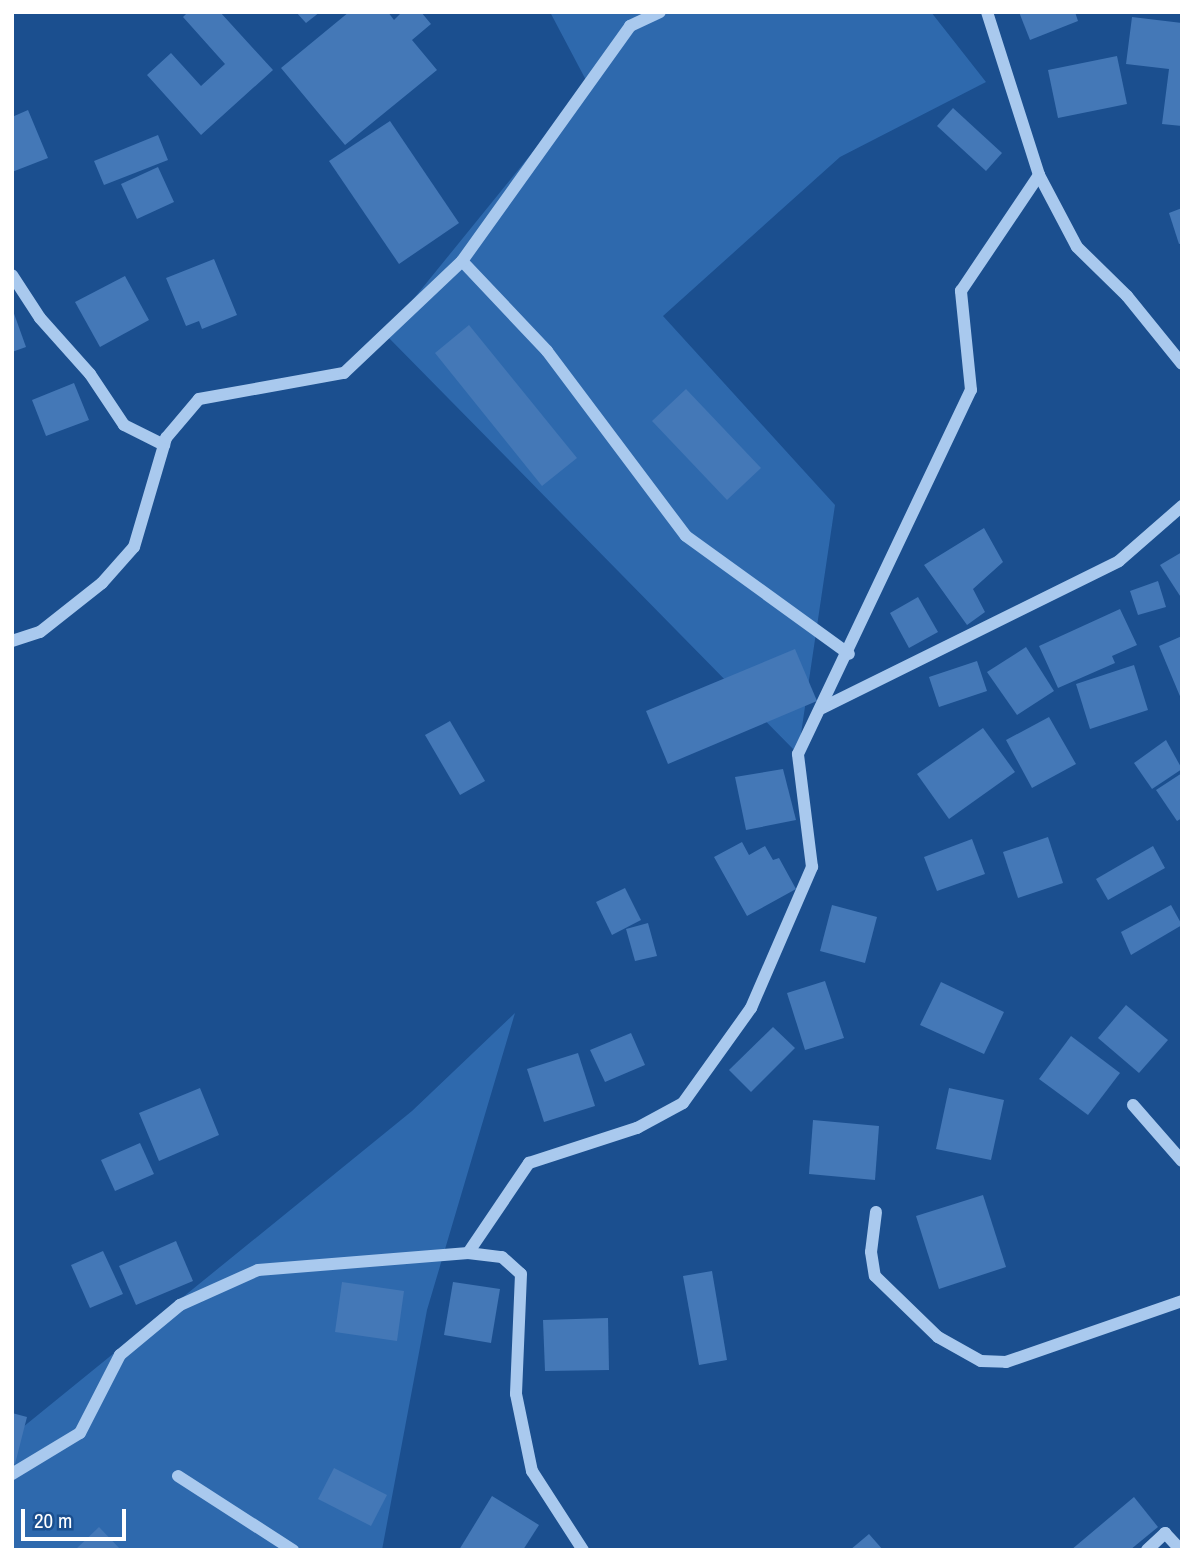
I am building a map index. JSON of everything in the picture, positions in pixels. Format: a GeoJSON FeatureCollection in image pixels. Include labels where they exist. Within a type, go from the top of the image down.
{"type":"FeatureCollection","features":[{"type":"Feature","properties":{"kind":"street"},"geometry":{"type":"LineString","coordinates":[[12,641],[40,632],[102,583],[134,547],[164,445],[199,399],[344,373],[462,261],[630,26],[660,12]]}},
{"type":"Feature","properties":{"kind":"street"},"geometry":{"type":"LineString","coordinates":[[988,12],[1039,175],[1077,247],[1126,296],[1182,363]]}},
{"type":"Feature","properties":{"kind":"street"},"geometry":{"type":"LineString","coordinates":[[467,1253],[529,1163],[637,1128],[683,1103],[751,1008],[812,867],[798,754],[849,654],[971,390],[961,290],[1039,175]]}},
{"type":"Feature","properties":{"kind":"street"},"geometry":{"type":"LineString","coordinates":[[462,261],[547,351],[686,537],[849,654]]}},
{"type":"Feature","properties":{"kind":"street"},"geometry":{"type":"LineString","coordinates":[[12,275],[40,318],[90,374],[124,425],[164,445]]}},
{"type":"Feature","properties":{"kind":"street"},"geometry":{"type":"LineString","coordinates":[[822,708],[1119,561],[1182,506]]}},
{"type":"Feature","properties":{"kind":"street"},"geometry":{"type":"LineString","coordinates":[[1133,1105],[1182,1161]]}},
{"type":"Feature","properties":{"kind":"street"},"geometry":{"type":"LineString","coordinates":[[876,1212],[871,1252],[875,1276],[937,1337],[981,1361],[1006,1362],[1182,1301]]}},
{"type":"Feature","properties":{"kind":"street"},"geometry":{"type":"LineString","coordinates":[[12,1474],[80,1433],[120,1355],[180,1305],[258,1270],[467,1253],[502,1257],[521,1273],[516,1394],[532,1471],[583,1550]]}},
{"type":"Feature","properties":{"kind":"street"},"geometry":{"type":"LineString","coordinates":[[178,1476],[293,1550]]}},
{"type":"Feature","properties":{"kind":"street"},"geometry":{"type":"LineString","coordinates":[[1147,1550],[1165,1534],[1181,1550]]}},
{"type":"Feature","properties":{"kind":"shaded area"},"geometry":{"type":"Polygon","coordinates":[[[550,12],[931,12],[986,82],[840,157],[663,316],[835,505],[798,754],[385,334],[588,84],[550,12]]]}},
{"type":"Feature","properties":{"kind":"shaded area"},"geometry":{"type":"Polygon","coordinates":[[[515,1013],[427,1310],[382,1550],[12,1550],[12,1436],[412,1111],[515,1013]]]}},
{"type":"Feature","properties":{"kind":"building"},"geometry":{"type":"Polygon","coordinates":[[[188,12],[220,12],[273,70],[201,135],[147,75],[171,53],[201,86],[225,64],[183,17],[188,12]]]}},
{"type":"Feature","properties":{"kind":"building"},"geometry":{"type":"Polygon","coordinates":[[[296,12],[320,12],[306,23],[296,12]]]}},
{"type":"Feature","properties":{"kind":"building"},"geometry":{"type":"Polygon","coordinates":[[[349,12],[388,12],[394,20],[402,12],[421,12],[431,24],[412,40],[437,70],[345,145],[281,68],[349,12]]]}},
{"type":"Feature","properties":{"kind":"building"},"geometry":{"type":"Polygon","coordinates":[[[1019,12],[1075,12],[1078,21],[1030,40],[1019,12]]]}},
{"type":"Feature","properties":{"kind":"building"},"geometry":{"type":"Polygon","coordinates":[[[1132,17],[1182,23],[1182,126],[1162,124],[1169,69],[1126,64],[1132,17]]]}},
{"type":"Feature","properties":{"kind":"building"},"geometry":{"type":"Polygon","coordinates":[[[1117,56],[1127,104],[1058,118],[1048,70],[1117,56]]]}},
{"type":"Feature","properties":{"kind":"building"},"geometry":{"type":"Polygon","coordinates":[[[953,108],[1002,153],[986,171],[937,126],[953,108]]]}},
{"type":"Feature","properties":{"kind":"building"},"geometry":{"type":"Polygon","coordinates":[[[28,110],[48,158],[12,172],[12,117],[28,110]]]}},
{"type":"Feature","properties":{"kind":"building"},"geometry":{"type":"Polygon","coordinates":[[[390,121],[459,223],[399,264],[329,161],[390,121]]]}},
{"type":"Feature","properties":{"kind":"building"},"geometry":{"type":"Polygon","coordinates":[[[158,135],[168,160],[104,185],[94,161],[158,135]]]}},
{"type":"Feature","properties":{"kind":"building"},"geometry":{"type":"Polygon","coordinates":[[[158,167],[174,202],[137,219],[121,184],[158,167]]]}},
{"type":"Feature","properties":{"kind":"building"},"geometry":{"type":"Polygon","coordinates":[[[1182,208],[1182,243],[1179,244],[1169,213],[1182,208]]]}},
{"type":"Feature","properties":{"kind":"building"},"geometry":{"type":"Polygon","coordinates":[[[214,259],[237,315],[202,329],[199,321],[186,326],[166,278],[214,259]]]}},
{"type":"Feature","properties":{"kind":"building"},"geometry":{"type":"Polygon","coordinates":[[[125,276],[149,320],[100,347],[75,302],[125,276]]]}},
{"type":"Feature","properties":{"kind":"building"},"geometry":{"type":"Polygon","coordinates":[[[12,308],[26,347],[12,352],[12,308]]]}},
{"type":"Feature","properties":{"kind":"building"},"geometry":{"type":"Polygon","coordinates":[[[469,325],[577,458],[542,486],[435,353],[469,325]]]}},
{"type":"Feature","properties":{"kind":"building"},"geometry":{"type":"Polygon","coordinates":[[[74,383],[89,420],[46,436],[32,400],[74,383]]]}},
{"type":"Feature","properties":{"kind":"building"},"geometry":{"type":"Polygon","coordinates":[[[686,389],[761,468],[727,500],[652,421],[686,389]]]}},
{"type":"Feature","properties":{"kind":"building"},"geometry":{"type":"Polygon","coordinates":[[[984,528],[1003,562],[973,589],[985,612],[967,625],[924,565],[984,528]]]}},
{"type":"Feature","properties":{"kind":"building"},"geometry":{"type":"Polygon","coordinates":[[[1182,552],[1182,599],[1160,565],[1182,552]]]}},
{"type":"Feature","properties":{"kind":"building"},"geometry":{"type":"Polygon","coordinates":[[[1158,581],[1166,607],[1138,615],[1130,591],[1158,581]]]}},
{"type":"Feature","properties":{"kind":"building"},"geometry":{"type":"Polygon","coordinates":[[[918,597],[938,632],[909,648],[890,613],[918,597]]]}},
{"type":"Feature","properties":{"kind":"building"},"geometry":{"type":"Polygon","coordinates":[[[1120,609],[1137,645],[1112,656],[1115,663],[1058,688],[1039,646],[1120,609]]]}},
{"type":"Feature","properties":{"kind":"building"},"geometry":{"type":"Polygon","coordinates":[[[1182,636],[1182,701],[1159,646],[1182,636]]]}},
{"type":"Feature","properties":{"kind":"building"},"geometry":{"type":"Polygon","coordinates":[[[1026,647],[1054,691],[1017,715],[987,672],[1026,647]]]}},
{"type":"Feature","properties":{"kind":"building"},"geometry":{"type":"Polygon","coordinates":[[[795,649],[817,701],[668,764],[646,711],[795,649]]]}},
{"type":"Feature","properties":{"kind":"building"},"geometry":{"type":"Polygon","coordinates":[[[977,661],[987,691],[939,707],[929,677],[977,661]]]}},
{"type":"Feature","properties":{"kind":"building"},"geometry":{"type":"Polygon","coordinates":[[[1134,665],[1148,710],[1090,729],[1076,684],[1134,665]]]}},
{"type":"Feature","properties":{"kind":"building"},"geometry":{"type":"Polygon","coordinates":[[[1049,717],[1076,764],[1032,788],[1006,740],[1049,717]]]}},
{"type":"Feature","properties":{"kind":"building"},"geometry":{"type":"Polygon","coordinates":[[[450,721],[485,781],[460,795],[425,735],[450,721]]]}},
{"type":"Feature","properties":{"kind":"building"},"geometry":{"type":"Polygon","coordinates":[[[983,728],[1015,772],[949,819],[917,774],[983,728]]]}},
{"type":"Feature","properties":{"kind":"building"},"geometry":{"type":"Polygon","coordinates":[[[1166,740],[1182,769],[1152,789],[1134,763],[1166,740]]]}},
{"type":"Feature","properties":{"kind":"building"},"geometry":{"type":"Polygon","coordinates":[[[783,769],[796,820],[746,830],[735,777],[783,769]]]}},
{"type":"Feature","properties":{"kind":"building"},"geometry":{"type":"Polygon","coordinates":[[[1182,773],[1182,818],[1177,821],[1156,790],[1182,773]]]}},
{"type":"Feature","properties":{"kind":"building"},"geometry":{"type":"Polygon","coordinates":[[[1048,837],[1063,883],[1018,898],[1003,852],[1048,837]]]}},
{"type":"Feature","properties":{"kind":"building"},"geometry":{"type":"Polygon","coordinates":[[[972,839],[985,874],[937,891],[924,857],[972,839]]]}},
{"type":"Feature","properties":{"kind":"building"},"geometry":{"type":"Polygon","coordinates":[[[742,842],[749,855],[765,846],[773,860],[779,858],[796,889],[747,916],[714,857],[742,842]]]}},
{"type":"Feature","properties":{"kind":"building"},"geometry":{"type":"Polygon","coordinates":[[[1153,846],[1165,868],[1108,900],[1096,879],[1153,846]]]}},
{"type":"Feature","properties":{"kind":"building"},"geometry":{"type":"Polygon","coordinates":[[[625,888],[641,920],[612,935],[596,902],[625,888]]]}},
{"type":"Feature","properties":{"kind":"building"},"geometry":{"type":"Polygon","coordinates":[[[832,905],[877,917],[865,963],[820,951],[832,905]]]}},
{"type":"Feature","properties":{"kind":"building"},"geometry":{"type":"Polygon","coordinates":[[[1171,905],[1182,925],[1131,955],[1121,932],[1171,905]]]}},
{"type":"Feature","properties":{"kind":"building"},"geometry":{"type":"Polygon","coordinates":[[[648,923],[657,956],[635,961],[626,929],[648,923]]]}},
{"type":"Feature","properties":{"kind":"building"},"geometry":{"type":"Polygon","coordinates":[[[825,981],[844,1038],[805,1050],[787,993],[825,981]]]}},
{"type":"Feature","properties":{"kind":"building"},"geometry":{"type":"Polygon","coordinates":[[[941,982],[1004,1012],[984,1054],[920,1025],[941,982]]]}},
{"type":"Feature","properties":{"kind":"building"},"geometry":{"type":"Polygon","coordinates":[[[1126,1005],[1168,1040],[1139,1073],[1098,1038],[1126,1005]]]}},
{"type":"Feature","properties":{"kind":"building"},"geometry":{"type":"Polygon","coordinates":[[[773,1027],[795,1048],[751,1092],[729,1070],[773,1027]]]}},
{"type":"Feature","properties":{"kind":"building"},"geometry":{"type":"Polygon","coordinates":[[[631,1033],[645,1065],[605,1082],[590,1050],[631,1033]]]}},
{"type":"Feature","properties":{"kind":"building"},"geometry":{"type":"Polygon","coordinates":[[[1071,1036],[1120,1073],[1088,1115],[1039,1079],[1071,1036]]]}},
{"type":"Feature","properties":{"kind":"building"},"geometry":{"type":"Polygon","coordinates":[[[578,1053],[595,1106],[544,1122],[527,1069],[578,1053]]]}},
{"type":"Feature","properties":{"kind":"building"},"geometry":{"type":"Polygon","coordinates":[[[200,1088],[219,1135],[159,1161],[139,1113],[200,1088]]]}},
{"type":"Feature","properties":{"kind":"building"},"geometry":{"type":"Polygon","coordinates":[[[949,1088],[1004,1100],[991,1160],[936,1149],[949,1088]]]}},
{"type":"Feature","properties":{"kind":"building"},"geometry":{"type":"Polygon","coordinates":[[[813,1120],[879,1126],[875,1180],[809,1174],[813,1120]]]}},
{"type":"Feature","properties":{"kind":"building"},"geometry":{"type":"Polygon","coordinates":[[[140,1143],[154,1174],[115,1191],[101,1160],[140,1143]]]}},
{"type":"Feature","properties":{"kind":"building"},"geometry":{"type":"Polygon","coordinates":[[[983,1195],[1006,1267],[939,1289],[916,1216],[983,1195]]]}},
{"type":"Feature","properties":{"kind":"building"},"geometry":{"type":"Polygon","coordinates":[[[176,1241],[193,1281],[136,1305],[119,1266],[176,1241]]]}},
{"type":"Feature","properties":{"kind":"building"},"geometry":{"type":"Polygon","coordinates":[[[103,1251],[123,1294],[90,1308],[71,1265],[103,1251]]]}},
{"type":"Feature","properties":{"kind":"building"},"geometry":{"type":"Polygon","coordinates":[[[712,1271],[727,1360],[699,1365],[683,1276],[712,1271]]]}},
{"type":"Feature","properties":{"kind":"building"},"geometry":{"type":"Polygon","coordinates":[[[342,1282],[404,1291],[397,1341],[335,1332],[342,1282]]]}},
{"type":"Feature","properties":{"kind":"building"},"geometry":{"type":"Polygon","coordinates":[[[453,1282],[500,1289],[491,1343],[444,1335],[453,1282]]]}},
{"type":"Feature","properties":{"kind":"building"},"geometry":{"type":"Polygon","coordinates":[[[608,1318],[609,1370],[545,1371],[543,1320],[608,1318]]]}},
{"type":"Feature","properties":{"kind":"building"},"geometry":{"type":"Polygon","coordinates":[[[12,1413],[27,1417],[15,1464],[12,1463],[12,1413]]]}},
{"type":"Feature","properties":{"kind":"building"},"geometry":{"type":"Polygon","coordinates":[[[334,1468],[387,1495],[371,1526],[318,1499],[334,1468]]]}},
{"type":"Feature","properties":{"kind":"building"},"geometry":{"type":"Polygon","coordinates":[[[492,1496],[539,1525],[523,1550],[459,1550],[492,1496]]]}},
{"type":"Feature","properties":{"kind":"building"},"geometry":{"type":"Polygon","coordinates":[[[1134,1497],[1158,1527],[1130,1550],[1071,1550],[1134,1497]]]}},
{"type":"Feature","properties":{"kind":"building"},"geometry":{"type":"Polygon","coordinates":[[[99,1527],[121,1550],[75,1550],[99,1527]]]}},
{"type":"Feature","properties":{"kind":"building"},"geometry":{"type":"Polygon","coordinates":[[[869,1534],[883,1550],[850,1550],[869,1534]]]}}]}
